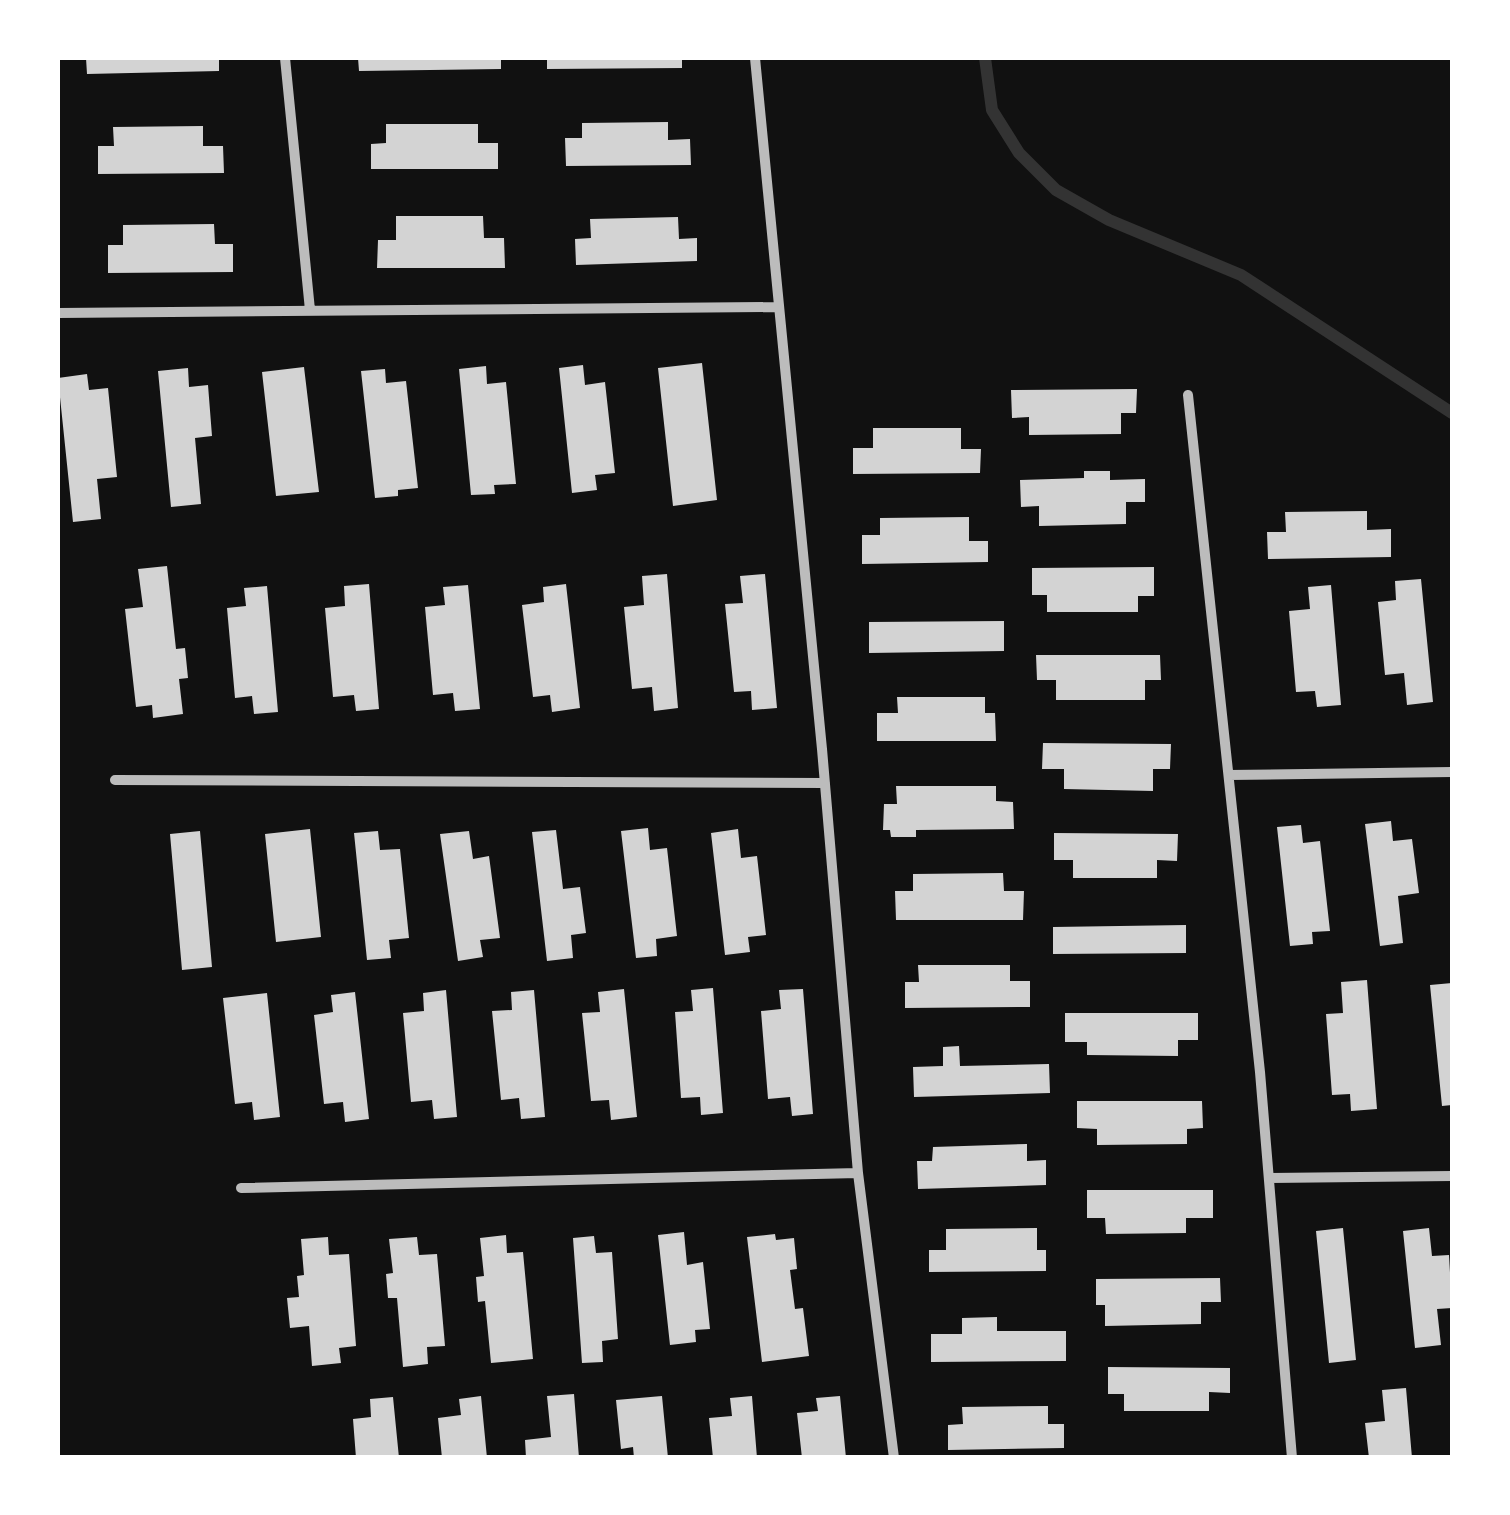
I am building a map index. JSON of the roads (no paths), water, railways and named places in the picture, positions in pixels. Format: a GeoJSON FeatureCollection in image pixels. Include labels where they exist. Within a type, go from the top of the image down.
{"type":"FeatureCollection","features":[{"type":"Feature","properties":{"kind":"street"},"geometry":{"type":"LineString","coordinates":[[285,58],[310,310]]}},
{"type":"Feature","properties":{"kind":"street"},"geometry":{"type":"LineString","coordinates":[[754,58],[825,783],[858,1173],[894,1458]]}},
{"type":"Feature","properties":{"kind":"street"},"geometry":{"type":"LineString","coordinates":[[58,313],[779,306]]}},
{"type":"Feature","properties":{"kind":"street"},"geometry":{"type":"LineString","coordinates":[[1188,394],[1269,1178],[1292,1458]]}},
{"type":"Feature","properties":{"kind":"street"},"geometry":{"type":"LineString","coordinates":[[1229,775],[1452,772]]}},
{"type":"Feature","properties":{"kind":"street"},"geometry":{"type":"LineString","coordinates":[[115,780],[825,783]]}},
{"type":"Feature","properties":{"kind":"street"},"geometry":{"type":"LineString","coordinates":[[241,1188],[858,1173]]}},
{"type":"Feature","properties":{"kind":"street"},"geometry":{"type":"LineString","coordinates":[[1269,1178],[1452,1176]]}},
{"type":"Feature","properties":{"kind":"waterway"},"geometry":{"type":"LineString","coordinates":[[985,58],[992,110],[1019,153],[1056,190],[1109,220],[1241,275],[1452,413]]}}]}
